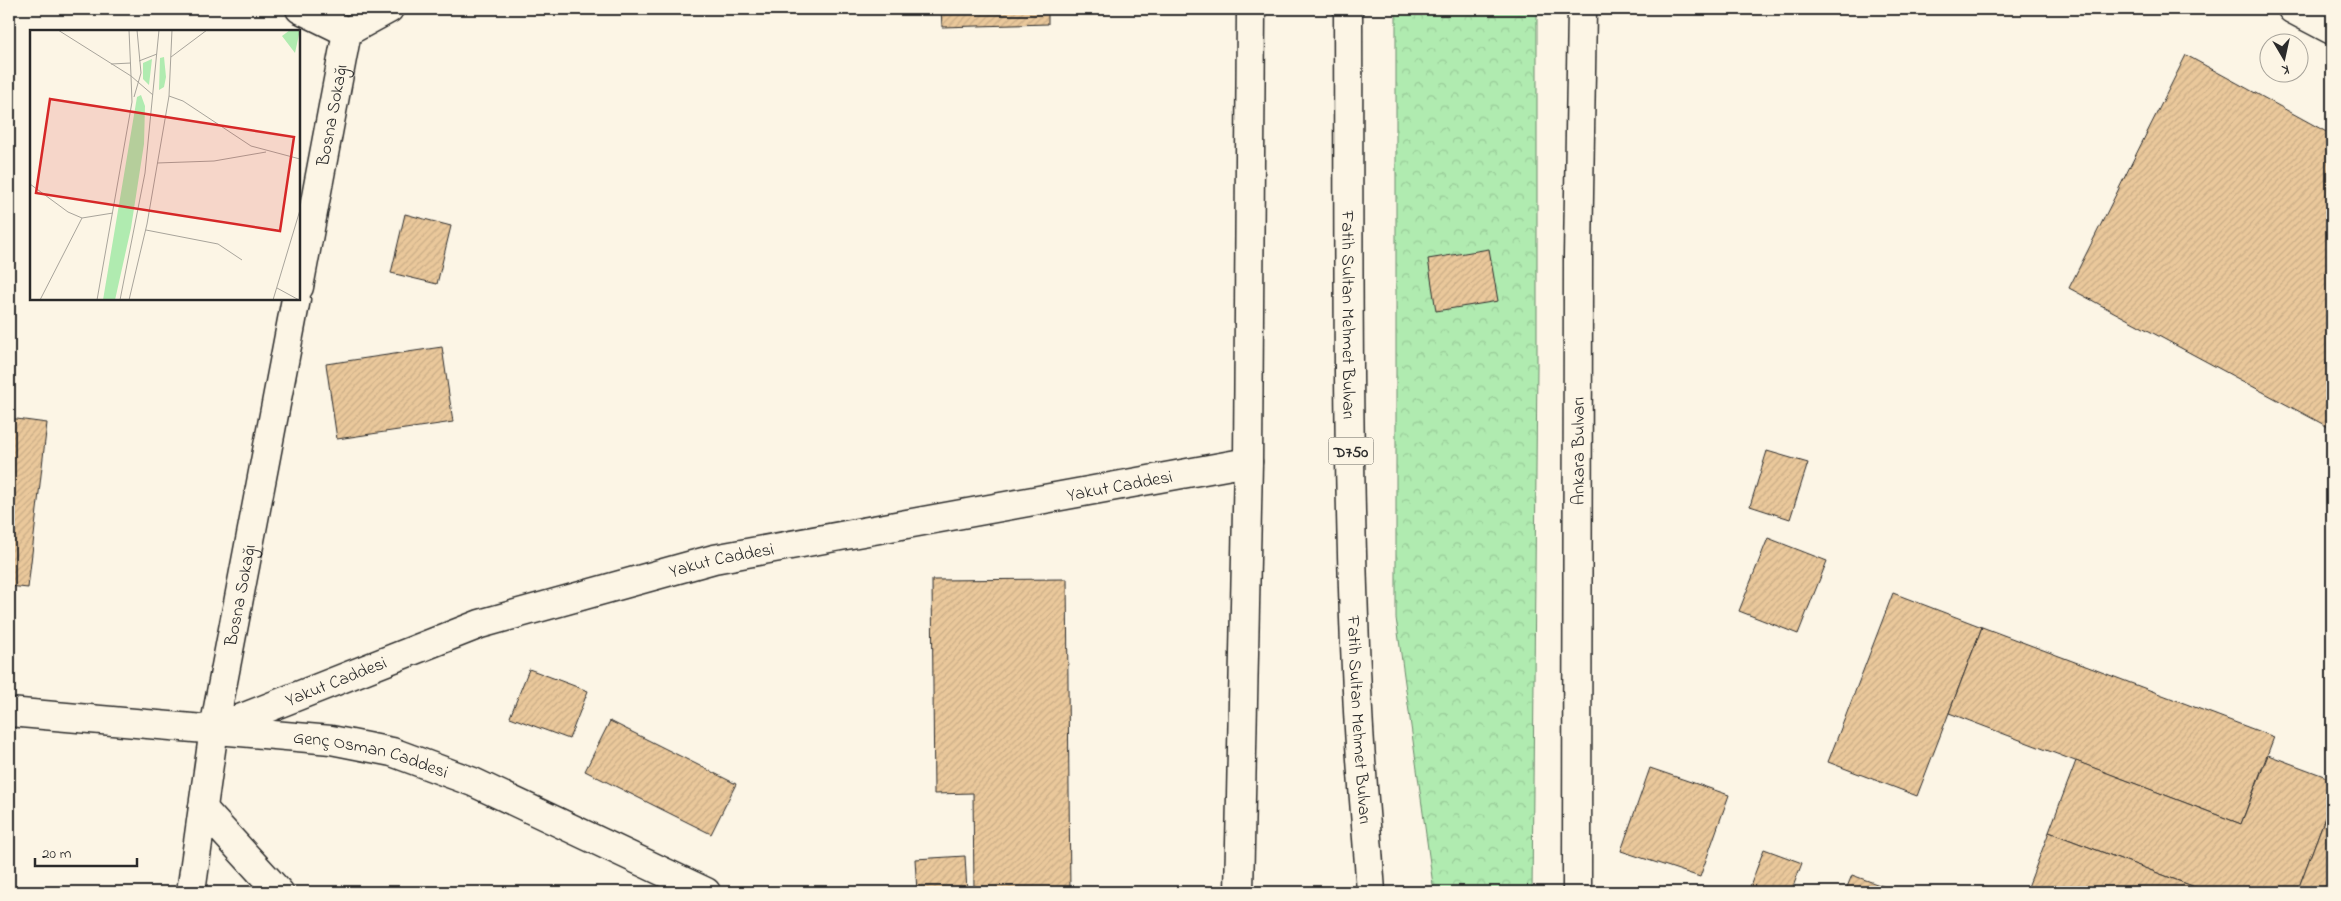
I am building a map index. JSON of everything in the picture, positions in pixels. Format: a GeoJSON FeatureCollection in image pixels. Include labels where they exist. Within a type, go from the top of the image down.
{"type":"FeatureCollection","features":[{"type":"Feature","properties":{"kind":"main road"},"geometry":{"type":"LineString","coordinates":[[300,9],[347,32],[389,9]]}},
{"type":"Feature","properties":{"kind":"main road"},"geometry":{"type":"LineString","coordinates":[[1239,892],[1248,462],[1251,9]]}},
{"type":"Feature","properties":{"kind":"main road","name":"Fatih Sultan Mehmet Bulvarı"},"geometry":{"type":"LineString","coordinates":[[1348,9],[1349,343],[1353,582],[1358,712],[1371,892]]}},
{"type":"Feature","properties":{"kind":"main road","name":"Ankara Bulvarı"},"geometry":{"type":"LineString","coordinates":[[1577,892],[1578,266],[1582,9]]}},
{"type":"Feature","properties":{"kind":"main road"},"geometry":{"type":"LineString","coordinates":[[2292,9],[2332,30]]}},
{"type":"Feature","properties":{"kind":"main road","name":"Bosna Sokağı"},"geometry":{"type":"LineString","coordinates":[[300,282],[347,32]]}},
{"type":"Feature","properties":{"kind":"main road","name":"Bosna Sokağı"},"geometry":{"type":"LineString","coordinates":[[191,892],[214,729],[296,300]]}},
{"type":"Feature","properties":{"kind":"main road","name":"Yakut Caddesi"},"geometry":{"type":"LineString","coordinates":[[214,729],[480,624],[714,559],[1248,462]]}},
{"type":"Feature","properties":{"kind":"main road","name":"Genç Osman Caddesi"},"geometry":{"type":"LineString","coordinates":[[9,712],[331,740],[392,752],[473,782],[706,892]]}},
{"type":"Feature","properties":{"kind":"main road"},"geometry":{"type":"LineString","coordinates":[[203,809],[279,892]]}},
{"type":"Feature","properties":{"kind":"green space"},"geometry":{"type":"Polygon","coordinates":[[[1396,9],[1537,9],[1537,365],[1532,892],[1434,892],[1396,618],[1396,9]]]}},
{"type":"Feature","properties":{"kind":"building"},"geometry":{"type":"Polygon","coordinates":[[[941,9],[1048,9],[1048,24],[942,27],[941,9]]]}},
{"type":"Feature","properties":{"kind":"building"},"geometry":{"type":"Polygon","coordinates":[[[2186,55],[2332,135],[2332,429],[2069,288],[2186,55]]]}},
{"type":"Feature","properties":{"kind":"building"},"geometry":{"type":"Polygon","coordinates":[[[405,214],[451,226],[437,284],[391,273],[405,214]]]}},
{"type":"Feature","properties":{"kind":"building"},"geometry":{"type":"Polygon","coordinates":[[[1489,249],[1498,301],[1436,311],[1428,259],[1489,249]]]}},
{"type":"Feature","properties":{"kind":"building"},"geometry":{"type":"Polygon","coordinates":[[[442,347],[453,422],[337,439],[326,364],[442,347]]]}},
{"type":"Feature","properties":{"kind":"building"},"geometry":{"type":"Polygon","coordinates":[[[9,418],[47,423],[28,588],[9,586],[9,418]]]}},
{"type":"Feature","properties":{"kind":"building"},"geometry":{"type":"Polygon","coordinates":[[[1767,451],[1808,463],[1790,519],[1750,506],[1767,451]]]}},
{"type":"Feature","properties":{"kind":"building"},"geometry":{"type":"Polygon","coordinates":[[[1768,538],[1827,561],[1798,634],[1739,611],[1768,538]]]}},
{"type":"Feature","properties":{"kind":"building"},"geometry":{"type":"Polygon","coordinates":[[[1067,579],[1070,892],[974,892],[973,793],[934,794],[932,580],[1067,579]]]}},
{"type":"Feature","properties":{"kind":"building"},"geometry":{"type":"Polygon","coordinates":[[[1893,593],[1982,627],[1917,796],[1828,762],[1893,593]]]}},
{"type":"Feature","properties":{"kind":"building"},"geometry":{"type":"Polygon","coordinates":[[[1982,627],[2274,737],[2241,824],[1949,713],[1982,627]]]}},
{"type":"Feature","properties":{"kind":"building"},"geometry":{"type":"Polygon","coordinates":[[[529,669],[588,691],[569,739],[510,717],[529,669]]]}},
{"type":"Feature","properties":{"kind":"building"},"geometry":{"type":"Polygon","coordinates":[[[610,721],[736,784],[711,834],[585,771],[610,721]]]}},
{"type":"Feature","properties":{"kind":"building"},"geometry":{"type":"Polygon","coordinates":[[[2268,755],[2332,779],[2332,799],[2297,892],[2208,892],[2049,832],[2076,761],[2241,824],[2268,755]]]}},
{"type":"Feature","properties":{"kind":"building"},"geometry":{"type":"Polygon","coordinates":[[[1650,768],[1729,795],[1700,877],[1621,851],[1650,768]]]}},
{"type":"Feature","properties":{"kind":"building"},"geometry":{"type":"Polygon","coordinates":[[[2332,799],[2332,892],[2297,892],[2332,799]]]}},
{"type":"Feature","properties":{"kind":"building"},"geometry":{"type":"Polygon","coordinates":[[[2049,832],[2208,892],[2040,892],[2028,887],[2049,832]]]}},
{"type":"Feature","properties":{"kind":"building"},"geometry":{"type":"Polygon","coordinates":[[[1764,849],[1802,863],[1791,892],[1748,892],[1764,849]]]}},
{"type":"Feature","properties":{"kind":"building"},"geometry":{"type":"Polygon","coordinates":[[[965,856],[967,892],[917,892],[915,859],[965,856]]]}},
{"type":"Feature","properties":{"kind":"building"},"geometry":{"type":"Polygon","coordinates":[[[1852,875],[1899,892],[1845,892],[1852,875]]]}}]}
